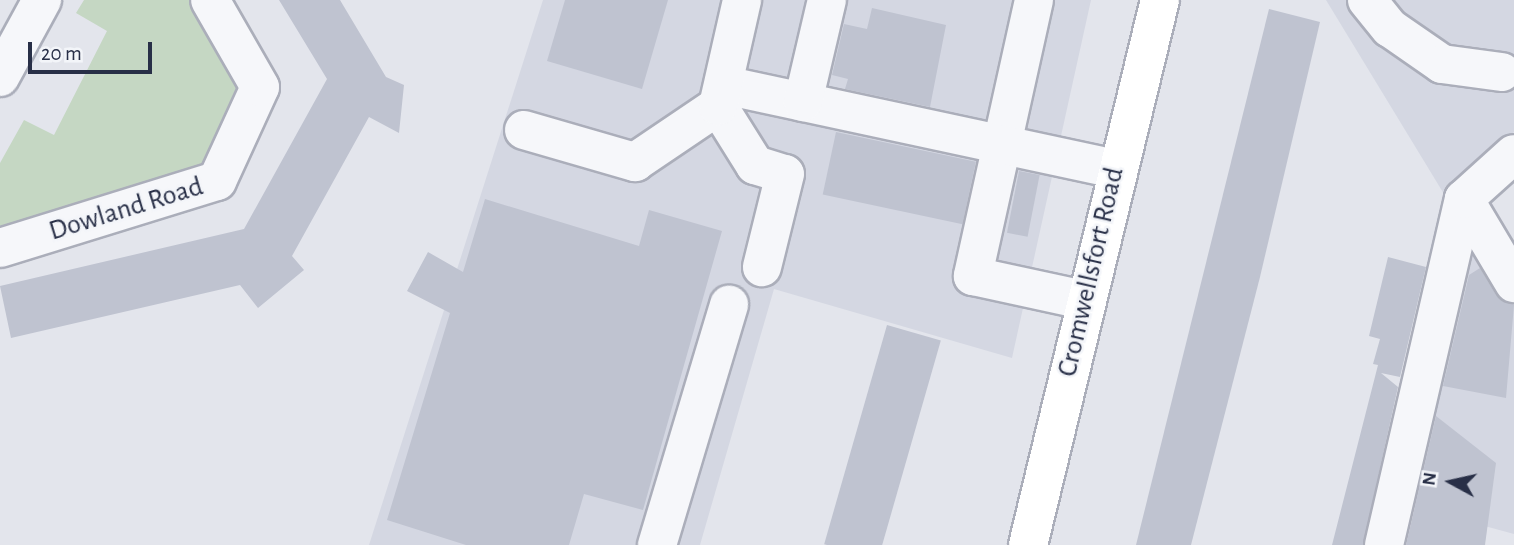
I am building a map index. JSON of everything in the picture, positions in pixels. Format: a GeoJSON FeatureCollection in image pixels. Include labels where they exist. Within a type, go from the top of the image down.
{"type":"FeatureCollection","features":[{"type":"Feature","properties":{"kind":"main road","name":"Cromwellsfort Road"},"geometry":{"type":"LineString","coordinates":[[1028,545],[1115,169],[1160,0]]}},
{"type":"Feature","properties":{"kind":"street"},"geometry":{"type":"LineString","coordinates":[[0,77],[42,0]]}},
{"type":"Feature","properties":{"kind":"street","name":"Dowland Road"},"geometry":{"type":"LineString","coordinates":[[0,248],[217,181],[260,87],[210,0]]}},
{"type":"Feature","properties":{"kind":"street"},"geometry":{"type":"LineString","coordinates":[[742,0],[721,95],[755,165],[785,174],[762,267]]}},
{"type":"Feature","properties":{"kind":"street"},"geometry":{"type":"LineString","coordinates":[[803,102],[827,0]]}},
{"type":"Feature","properties":{"kind":"street"},"geometry":{"type":"LineString","coordinates":[[1034,0],[972,275],[1084,300]]}},
{"type":"Feature","properties":{"kind":"street"},"geometry":{"type":"LineString","coordinates":[[1367,0],[1390,28],[1442,64],[1501,72]]}},
{"type":"Feature","properties":{"kind":"street"},"geometry":{"type":"LineString","coordinates":[[524,130],[635,162],[721,95],[803,102],[1115,169]]}},
{"type":"Feature","properties":{"kind":"street"},"geometry":{"type":"LineString","coordinates":[[1384,545],[1465,199],[1514,154]]}},
{"type":"Feature","properties":{"kind":"street"},"geometry":{"type":"LineString","coordinates":[[1465,199],[1514,283]]}},
{"type":"Feature","properties":{"kind":"street"},"geometry":{"type":"LineString","coordinates":[[657,545],[729,305]]}},
{"type":"Feature","properties":{"kind":"shaded area"},"geometry":{"type":"Polygon","coordinates":[[[543,0],[1091,0],[1012,358],[774,289],[700,545],[369,545],[543,0]]]}},
{"type":"Feature","properties":{"kind":"shaded area"},"geometry":{"type":"Polygon","coordinates":[[[1326,0],[1514,0],[1514,132],[1444,194],[1326,0]]]}},
{"type":"Feature","properties":{"kind":"shaded area"},"geometry":{"type":"Polygon","coordinates":[[[1464,199],[1514,283],[1514,534],[1393,501],[1464,199]]]}},
{"type":"Feature","properties":{"kind":"green space"},"geometry":{"type":"Polygon","coordinates":[[[84,0],[195,0],[243,78],[232,146],[176,181],[0,226],[0,163],[24,120],[54,135],[107,31],[76,13],[84,0]]]}},
{"type":"Feature","properties":{"kind":"building"},"geometry":{"type":"Polygon","coordinates":[[[279,0],[340,0],[386,77],[404,85],[399,133],[369,117],[292,256],[304,270],[258,308],[240,285],[11,338],[0,286],[244,229],[327,79],[279,0]]]}},
{"type":"Feature","properties":{"kind":"building"},"geometry":{"type":"Polygon","coordinates":[[[565,0],[668,0],[642,89],[547,61],[565,0]]]}},
{"type":"Feature","properties":{"kind":"building"},"geometry":{"type":"Polygon","coordinates":[[[872,8],[946,25],[930,107],[845,89],[848,79],[832,75],[844,24],[867,29],[872,8]]]}},
{"type":"Feature","properties":{"kind":"building"},"geometry":{"type":"Polygon","coordinates":[[[1269,9],[1320,22],[1260,277],[1191,545],[1136,545],[1269,9]]]}},
{"type":"Feature","properties":{"kind":"building"},"geometry":{"type":"Polygon","coordinates":[[[836,132],[976,162],[963,224],[823,195],[836,132]]]}},
{"type":"Feature","properties":{"kind":"building"},"geometry":{"type":"Polygon","coordinates":[[[1019,171],[1040,175],[1028,237],[1007,233],[1019,171]]]}},
{"type":"Feature","properties":{"kind":"building"},"geometry":{"type":"Polygon","coordinates":[[[485,199],[639,246],[649,210],[722,231],[643,510],[584,494],[569,545],[466,545],[387,520],[450,313],[407,291],[428,252],[463,272],[485,199]]]}},
{"type":"Feature","properties":{"kind":"building"},"geometry":{"type":"Polygon","coordinates":[[[1388,257],[1426,267],[1400,377],[1381,373],[1398,387],[1363,545],[1332,545],[1378,365],[1373,364],[1380,339],[1369,336],[1388,257]]]}},
{"type":"Feature","properties":{"kind":"building"},"geometry":{"type":"Polygon","coordinates":[[[1480,268],[1496,295],[1514,305],[1506,398],[1443,386],[1469,275],[1480,268]]]}},
{"type":"Feature","properties":{"kind":"building"},"geometry":{"type":"Polygon","coordinates":[[[887,325],[941,340],[882,545],[824,544],[887,325]]]}},
{"type":"Feature","properties":{"kind":"building"},"geometry":{"type":"Polygon","coordinates":[[[1436,416],[1496,463],[1485,545],[1406,545],[1436,416]]]}}]}
